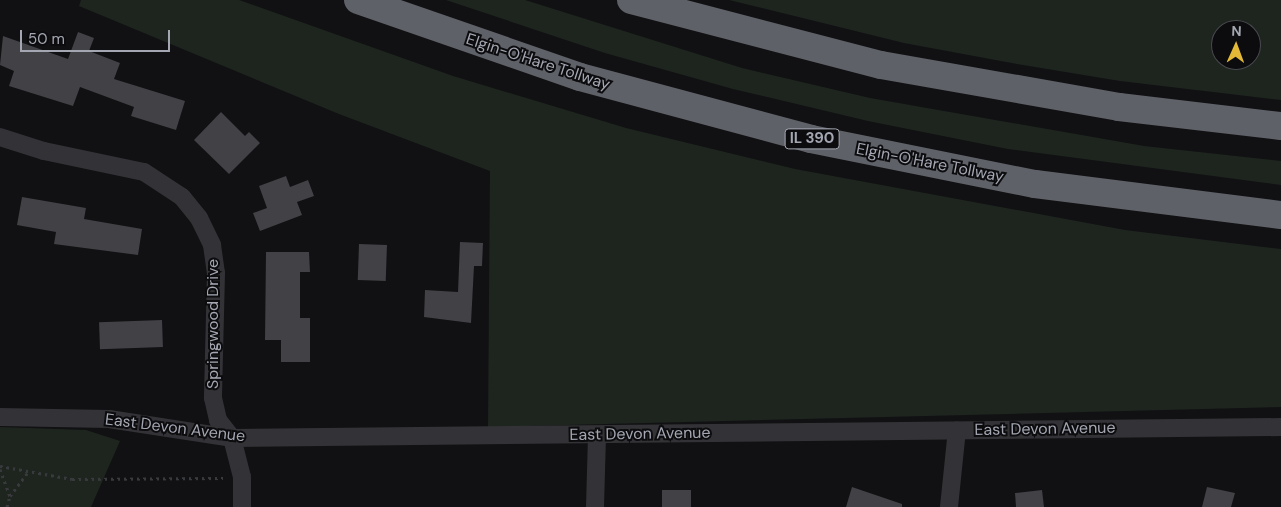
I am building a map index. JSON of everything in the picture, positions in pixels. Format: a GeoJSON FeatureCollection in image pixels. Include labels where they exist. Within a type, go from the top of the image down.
{"type":"FeatureCollection","features":[{"type":"Feature","properties":{"kind":"highway","name":"Elgin-O'Hare Tollway"},"geometry":{"type":"LineString","coordinates":[[358,0],[580,77],[811,139],[1035,184],[1281,215]]}},
{"type":"Feature","properties":{"kind":"highway"},"geometry":{"type":"LineString","coordinates":[[631,0],[754,34],[920,72],[1118,107],[1281,126]]}},
{"type":"Feature","properties":{"kind":"street","name":"Springwood Drive"},"geometry":{"type":"LineString","coordinates":[[0,137],[44,151],[144,172],[182,197],[199,218],[212,244],[216,273],[213,398],[218,420],[232,438]]}},
{"type":"Feature","properties":{"kind":"street","name":"East Devon Avenue"},"geometry":{"type":"LineString","coordinates":[[0,417],[109,419],[232,438],[1281,426]]}},
{"type":"Feature","properties":{"kind":"street"},"geometry":{"type":"LineString","coordinates":[[949,507],[957,430]]}},
{"type":"Feature","properties":{"kind":"street"},"geometry":{"type":"LineString","coordinates":[[595,507],[597,435]]}},
{"type":"Feature","properties":{"kind":"street"},"geometry":{"type":"LineString","coordinates":[[232,438],[242,477],[242,507]]}},
{"type":"Feature","properties":{"kind":"path"},"geometry":{"type":"LineString","coordinates":[[10,496],[0,468],[72,479],[242,477]]}},
{"type":"Feature","properties":{"kind":"path"},"geometry":{"type":"LineString","coordinates":[[7,507],[10,496],[28,472]]}},
{"type":"Feature","properties":{"kind":"shaded area"},"geometry":{"type":"Polygon","coordinates":[[[81,0],[239,0],[453,76],[626,128],[795,169],[1125,230],[1281,249],[1281,407],[488,427],[490,171],[339,114],[79,6],[81,0]]]}},
{"type":"Feature","properties":{"kind":"shaded area"},"geometry":{"type":"Polygon","coordinates":[[[446,0],[525,0],[742,68],[870,98],[1144,146],[1281,161],[1281,185],[1008,149],[868,121],[733,89],[605,53],[446,0]]]}},
{"type":"Feature","properties":{"kind":"shaded area"},"geometry":{"type":"Polygon","coordinates":[[[729,0],[1281,0],[1281,100],[1120,81],[904,43],[729,0]]]}},
{"type":"Feature","properties":{"kind":"shaded area"},"geometry":{"type":"Polygon","coordinates":[[[0,427],[86,430],[120,441],[91,507],[0,507],[0,427]]]}},
{"type":"Feature","properties":{"kind":"building"},"geometry":{"type":"Polygon","coordinates":[[[78,32],[94,38],[89,51],[120,63],[114,79],[185,101],[176,130],[131,116],[134,107],[80,87],[73,106],[9,86],[14,71],[0,65],[3,36],[68,59],[78,32]]]}},
{"type":"Feature","properties":{"kind":"building"},"geometry":{"type":"Polygon","coordinates":[[[221,112],[245,136],[249,132],[260,143],[229,174],[194,140],[221,112]]]}},
{"type":"Feature","properties":{"kind":"building"},"geometry":{"type":"Polygon","coordinates":[[[286,176],[290,187],[308,180],[314,196],[297,202],[302,215],[260,231],[253,213],[267,208],[259,186],[286,176]]]}},
{"type":"Feature","properties":{"kind":"building"},"geometry":{"type":"Polygon","coordinates":[[[22,197],[86,208],[84,219],[142,229],[138,255],[54,244],[56,232],[17,225],[22,197]]]}},
{"type":"Feature","properties":{"kind":"building"},"geometry":{"type":"Polygon","coordinates":[[[460,242],[483,243],[482,266],[474,266],[471,323],[424,317],[425,290],[458,292],[460,242]]]}},
{"type":"Feature","properties":{"kind":"building"},"geometry":{"type":"Polygon","coordinates":[[[359,244],[387,245],[386,281],[358,280],[359,244]]]}},
{"type":"Feature","properties":{"kind":"building"},"geometry":{"type":"Polygon","coordinates":[[[266,252],[309,252],[310,272],[300,272],[300,318],[310,318],[310,362],[281,362],[281,340],[265,340],[266,252]]]}},
{"type":"Feature","properties":{"kind":"building"},"geometry":{"type":"Polygon","coordinates":[[[162,320],[163,347],[100,349],[99,322],[162,320]]]}},
{"type":"Feature","properties":{"kind":"building"},"geometry":{"type":"Polygon","coordinates":[[[852,487],[902,504],[902,507],[846,507],[852,487]]]}},
{"type":"Feature","properties":{"kind":"building"},"geometry":{"type":"Polygon","coordinates":[[[1207,487],[1235,493],[1231,507],[1202,507],[1207,487]]]}},
{"type":"Feature","properties":{"kind":"building"},"geometry":{"type":"Polygon","coordinates":[[[662,490],[691,490],[691,507],[662,507],[662,490]]]}},
{"type":"Feature","properties":{"kind":"building"},"geometry":{"type":"Polygon","coordinates":[[[1042,490],[1044,507],[1016,507],[1015,493],[1042,490]]]}}]}
